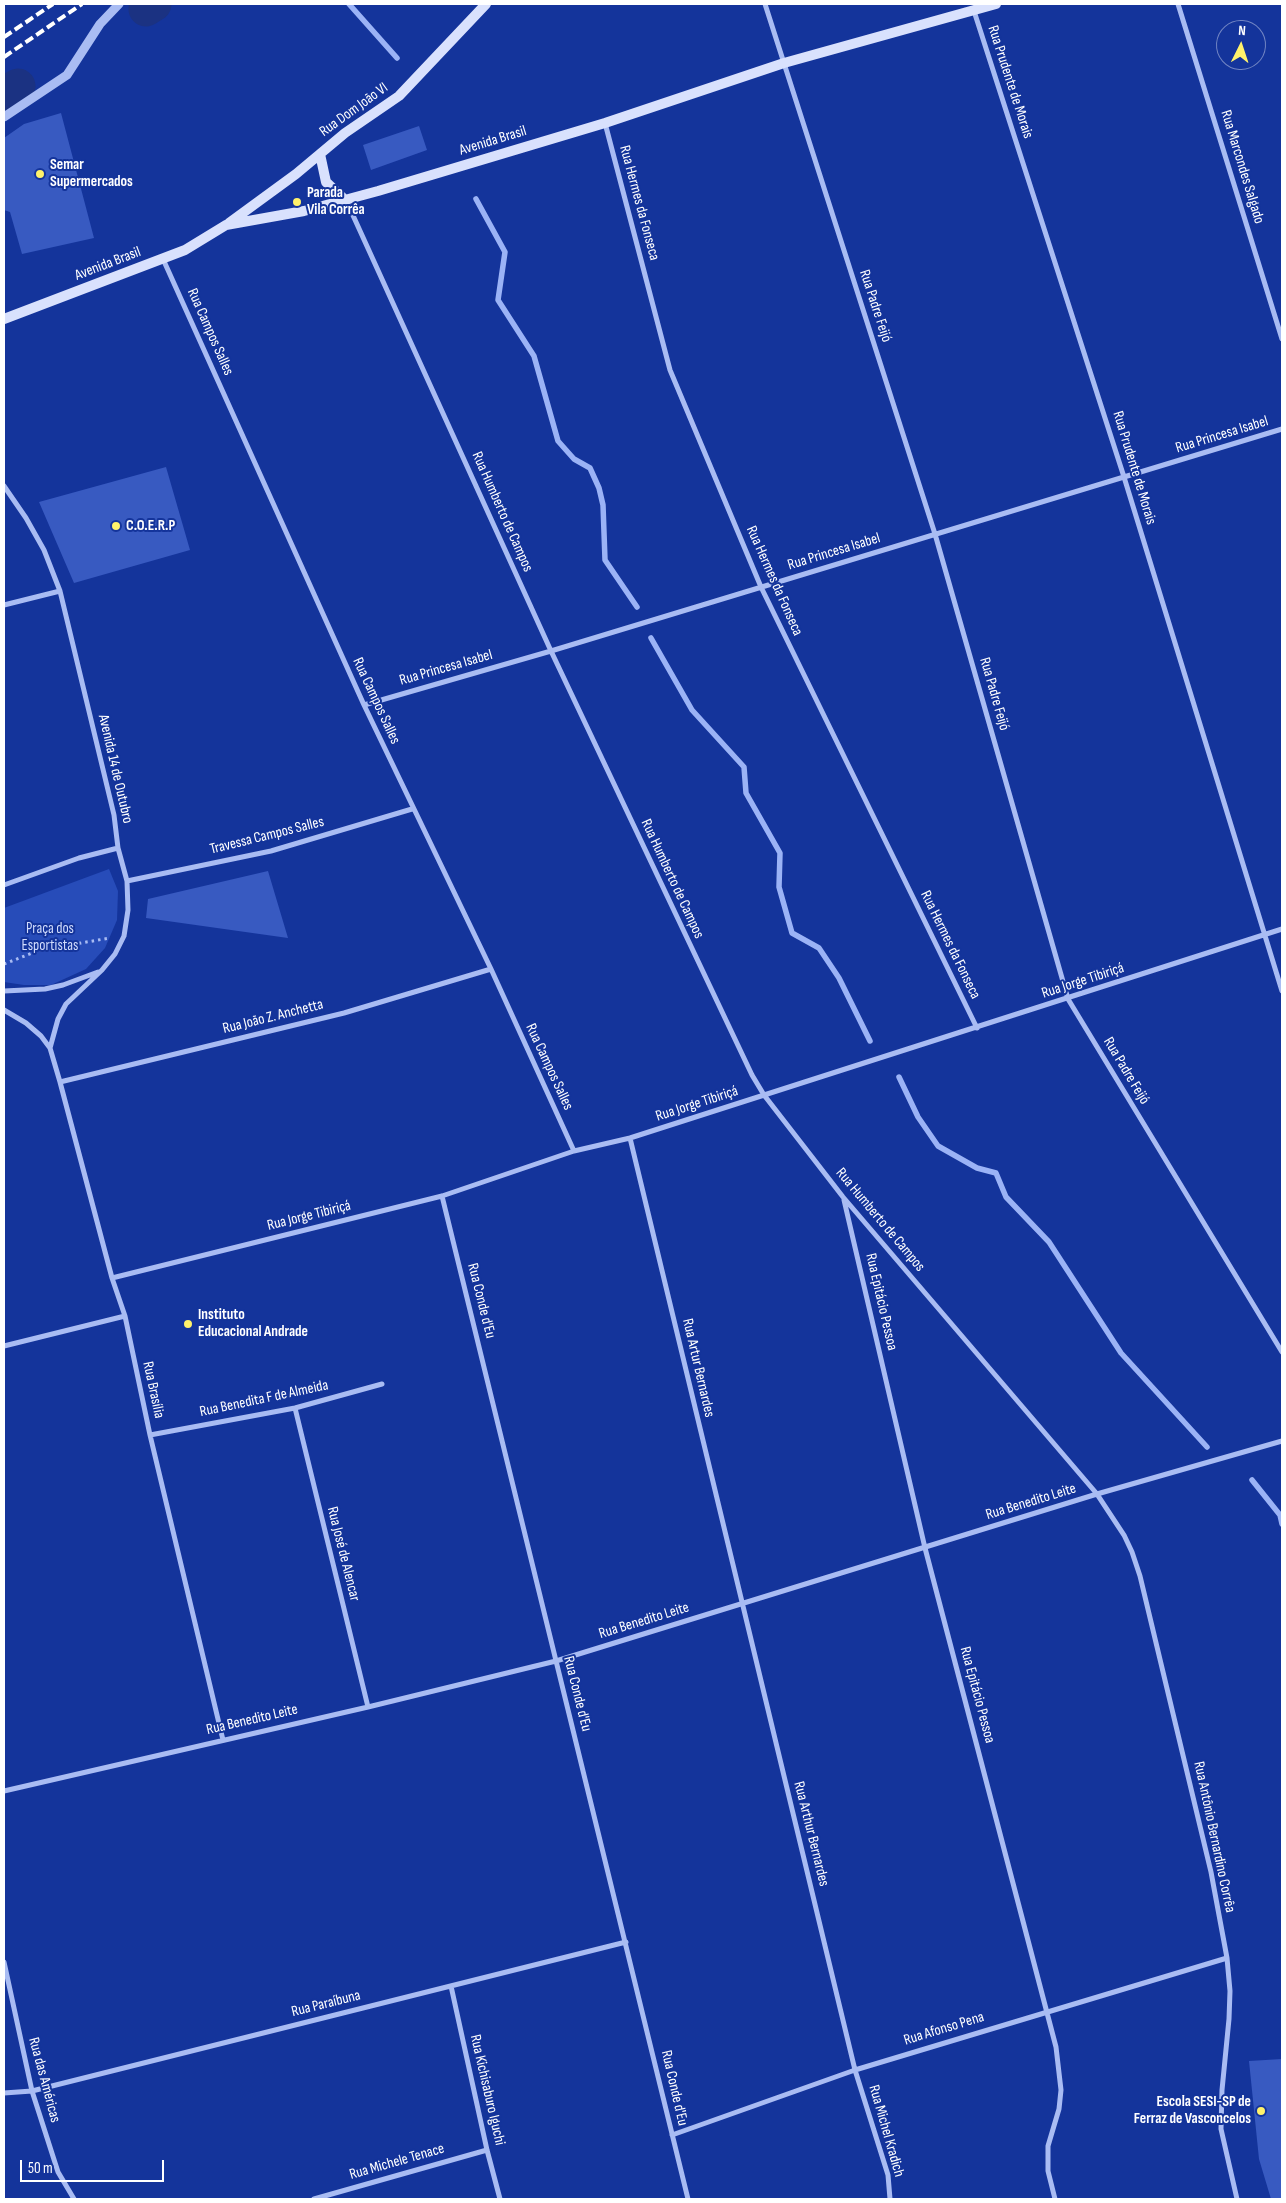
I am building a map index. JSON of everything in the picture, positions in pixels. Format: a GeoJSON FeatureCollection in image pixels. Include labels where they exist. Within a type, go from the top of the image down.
{"type":"FeatureCollection","features":[{"type":"Feature","properties":{"kind":"main road","name":"Rua Dom João VI"},"geometry":{"type":"LineString","coordinates":[[226,225],[296,174],[345,134],[399,96],[486,4]]}},
{"type":"Feature","properties":{"kind":"main road","name":"Avenida Brasil"},"geometry":{"type":"LineString","coordinates":[[4,319],[185,250],[226,225],[304,211],[345,200],[605,123],[784,63],[996,4]]}},
{"type":"Feature","properties":{"kind":"main road"},"geometry":{"type":"LineString","coordinates":[[320,154],[326,182],[345,200]]}},
{"type":"Feature","properties":{"kind":"street"},"geometry":{"type":"LineString","coordinates":[[4,117],[67,75],[100,24],[119,4]]}},
{"type":"Feature","properties":{"kind":"street","name":"Rua Padre Feijó"},"geometry":{"type":"LineString","coordinates":[[765,4],[935,534],[1068,999],[1282,1352]]}},
{"type":"Feature","properties":{"kind":"street","name":"Rua Marcondes Salgado"},"geometry":{"type":"LineString","coordinates":[[1178,4],[1282,339]]}},
{"type":"Feature","properties":{"kind":"street","name":"Rua Prudente de Morais"},"geometry":{"type":"LineString","coordinates":[[974,10],[1124,478],[1282,991]]}},
{"type":"Feature","properties":{"kind":"street","name":"Rua Hermes da Fonseca"},"geometry":{"type":"LineString","coordinates":[[605,123],[670,370],[761,587],[977,1028]]}},
{"type":"Feature","properties":{"kind":"street","name":"Rua Humberto de Campos"},"geometry":{"type":"LineString","coordinates":[[345,200],[551,651],[752,1075],[764,1095],[843,1197],[1097,1494]]}},
{"type":"Feature","properties":{"kind":"street","name":"Rua Campos Salles"},"geometry":{"type":"LineString","coordinates":[[163,259],[364,705],[412,809],[491,969],[574,1151]]}},
{"type":"Feature","properties":{"kind":"street","name":"Rua Princesa Isabel"},"geometry":{"type":"LineString","coordinates":[[364,705],[551,651],[1282,429]]}},
{"type":"Feature","properties":{"kind":"street","name":"Avenida 14 de Outubro"},"geometry":{"type":"LineString","coordinates":[[4,486],[26,518],[44,550],[60,591],[114,815],[118,848],[127,881],[128,910],[124,936],[115,954],[102,970],[66,1004],[58,1019],[50,1048]]}},
{"type":"Feature","properties":{"kind":"street"},"geometry":{"type":"LineString","coordinates":[[4,605],[60,591]]}},
{"type":"Feature","properties":{"kind":"street","name":"Travessa Campos Salles"},"geometry":{"type":"LineString","coordinates":[[127,881],[271,851],[412,809]]}},
{"type":"Feature","properties":{"kind":"street"},"geometry":{"type":"LineString","coordinates":[[4,886],[79,858],[118,848]]}},
{"type":"Feature","properties":{"kind":"street","name":"Rua Jorge Tibiriçá"},"geometry":{"type":"LineString","coordinates":[[112,1278],[442,1196],[574,1151],[630,1138],[1282,929]]}},
{"type":"Feature","properties":{"kind":"street","name":"Rua João Z. Anchetta"},"geometry":{"type":"LineString","coordinates":[[60,1082],[344,1013],[491,969]]}},
{"type":"Feature","properties":{"kind":"street"},"geometry":{"type":"LineString","coordinates":[[4,990],[45,989],[63,985],[102,970]]}},
{"type":"Feature","properties":{"kind":"street"},"geometry":{"type":"LineString","coordinates":[[4,1010],[26,1022],[50,1048]]}},
{"type":"Feature","properties":{"kind":"street","name":"Rua Brasília"},"geometry":{"type":"LineString","coordinates":[[50,1048],[112,1278],[125,1316],[150,1435],[223,1740]]}},
{"type":"Feature","properties":{"kind":"street","name":"Rua Artur Bernardes"},"geometry":{"type":"LineString","coordinates":[[630,1138],[742,1604]]}},
{"type":"Feature","properties":{"kind":"street","name":"Rua Conde d'Eu"},"geometry":{"type":"LineString","coordinates":[[442,1196],[688,2199]]}},
{"type":"Feature","properties":{"kind":"street","name":"Rua Epitácio Pessoa"},"geometry":{"type":"LineString","coordinates":[[843,1197],[925,1548],[1056,2047],[1061,2090],[1059,2109],[1048,2146],[1048,2171],[1055,2199]]}},
{"type":"Feature","properties":{"kind":"street"},"geometry":{"type":"LineString","coordinates":[[4,1346],[125,1316]]}},
{"type":"Feature","properties":{"kind":"street","name":"Rua Benedita F de Almeida"},"geometry":{"type":"LineString","coordinates":[[150,1435],[295,1408],[382,1384]]}},
{"type":"Feature","properties":{"kind":"street","name":"Rua José de Alencar"},"geometry":{"type":"LineString","coordinates":[[295,1408],[368,1707]]}},
{"type":"Feature","properties":{"kind":"street","name":"Rua Benedito Leite"},"geometry":{"type":"LineString","coordinates":[[4,1791],[368,1707],[556,1661],[1097,1494],[1282,1440]]}},
{"type":"Feature","properties":{"kind":"street","name":"Rua Antônio Bernardino Corrêa"},"geometry":{"type":"LineString","coordinates":[[1097,1494],[1124,1535],[1140,1576],[1212,1872],[1227,1958],[1230,1991],[1221,2121],[1237,2199]]}},
{"type":"Feature","properties":{"kind":"street","name":"Rua Arthur Bernardes"},"geometry":{"type":"LineString","coordinates":[[742,1604],[855,2070]]}},
{"type":"Feature","properties":{"kind":"street","name":"Rua Paraíbuna"},"geometry":{"type":"LineString","coordinates":[[4,2093],[32,2091],[626,1942]]}},
{"type":"Feature","properties":{"kind":"street","name":"Rua Afonso Pena"},"geometry":{"type":"LineString","coordinates":[[672,2134],[855,2070],[1227,1958]]}},
{"type":"Feature","properties":{"kind":"street","name":"Rua das Américas"},"geometry":{"type":"LineString","coordinates":[[4,1962],[32,2091],[58,2172],[74,2199]]}},
{"type":"Feature","properties":{"kind":"street","name":"Rua Kichisaburo Iguchi"},"geometry":{"type":"LineString","coordinates":[[450,1986],[500,2199]]}},
{"type":"Feature","properties":{"kind":"street","name":"Rua Michel Kradich"},"geometry":{"type":"LineString","coordinates":[[855,2070],[888,2174],[890,2199]]}},
{"type":"Feature","properties":{"kind":"street","name":"Rua Michele Tenace"},"geometry":{"type":"LineString","coordinates":[[314,2199],[487,2150]]}},
{"type":"Feature","properties":{"kind":"path"},"geometry":{"type":"LineString","coordinates":[[4,964],[40,950],[124,936]]}},
{"type":"Feature","properties":{"kind":"green space","name":"Praça dos Esportistas"},"geometry":{"type":"Polygon","coordinates":[[[109,869],[118,891],[117,920],[105,948],[86,969],[51,985],[24,985],[4,982],[4,908],[109,869]]]}},
{"type":"Feature","properties":{"kind":"building","name":"Semar Supermercados"},"geometry":{"type":"Polygon","coordinates":[[[61,113],[94,238],[22,254],[10,212],[4,210],[4,138],[24,124],[61,113]]]}},
{"type":"Feature","properties":{"kind":"building"},"geometry":{"type":"Polygon","coordinates":[[[419,126],[427,150],[371,170],[363,145],[419,126]]]}},
{"type":"Feature","properties":{"kind":"building","name":"C.O.E.R.P"},"geometry":{"type":"Polygon","coordinates":[[[166,467],[190,550],[74,583],[39,502],[166,467]]]}},
{"type":"Feature","properties":{"kind":"building"},"geometry":{"type":"Polygon","coordinates":[[[268,871],[288,938],[146,918],[148,899],[268,871]]]}},
{"type":"Feature","properties":{"kind":"building"},"geometry":{"type":"Polygon","coordinates":[[[1282,2059],[1282,2199],[1271,2199],[1259,2159],[1249,2061],[1282,2059]]]}},
{"type":"Feature","properties":{"kind":"waterway"},"geometry":{"type":"LineString","coordinates":[[146,9],[154,4]]}},
{"type":"Feature","properties":{"kind":"waterway"},"geometry":{"type":"LineString","coordinates":[[349,4],[397,58]]}},
{"type":"Feature","properties":{"kind":"waterway"},"geometry":{"type":"LineString","coordinates":[[4,94],[18,86]]}},
{"type":"Feature","properties":{"kind":"waterway"},"geometry":{"type":"LineString","coordinates":[[476,199],[505,252],[498,300],[534,356],[558,441],[574,459],[590,468],[599,488],[603,505],[605,560],[637,607]]}},
{"type":"Feature","properties":{"kind":"waterway"},"geometry":{"type":"LineString","coordinates":[[651,638],[692,710],[744,767],[746,793],[780,853],[779,887],[792,933],[819,948],[839,978],[870,1041]]}},
{"type":"Feature","properties":{"kind":"waterway"},"geometry":{"type":"LineString","coordinates":[[899,1077],[918,1117],[938,1146],[977,1168],[996,1173],[1006,1197],[1049,1242],[1121,1353],[1207,1447]]}},
{"type":"Feature","properties":{"kind":"waterway"},"geometry":{"type":"LineString","coordinates":[[1252,1480],[1280,1515],[1282,1524]]}},
{"type":"Feature","properties":{"kind":"railway"},"geometry":{"type":"LineString","coordinates":[[4,37],[53,4]]}},
{"type":"Feature","properties":{"kind":"railway"},"geometry":{"type":"LineString","coordinates":[[4,57],[82,4]]}},
{"type":"Feature","properties":{"kind":"place","name":"Semar Supermercados"},"geometry":{"type":"Point","coordinates":[40,174]}},
{"type":"Feature","properties":{"kind":"place","name":"Parada Vila Corrêa"},"geometry":{"type":"Point","coordinates":[297,202]}},
{"type":"Feature","properties":{"kind":"place","name":"C.O.E.R.P"},"geometry":{"type":"Point","coordinates":[116,526]}},
{"type":"Feature","properties":{"kind":"place","name":"Instituto Educacional Andrade"},"geometry":{"type":"Point","coordinates":[188,1324]}},
{"type":"Feature","properties":{"kind":"place","name":"Escola SESI-SP de Ferraz de Vasconcelos"},"geometry":{"type":"Point","coordinates":[1261,2111]}}]}
